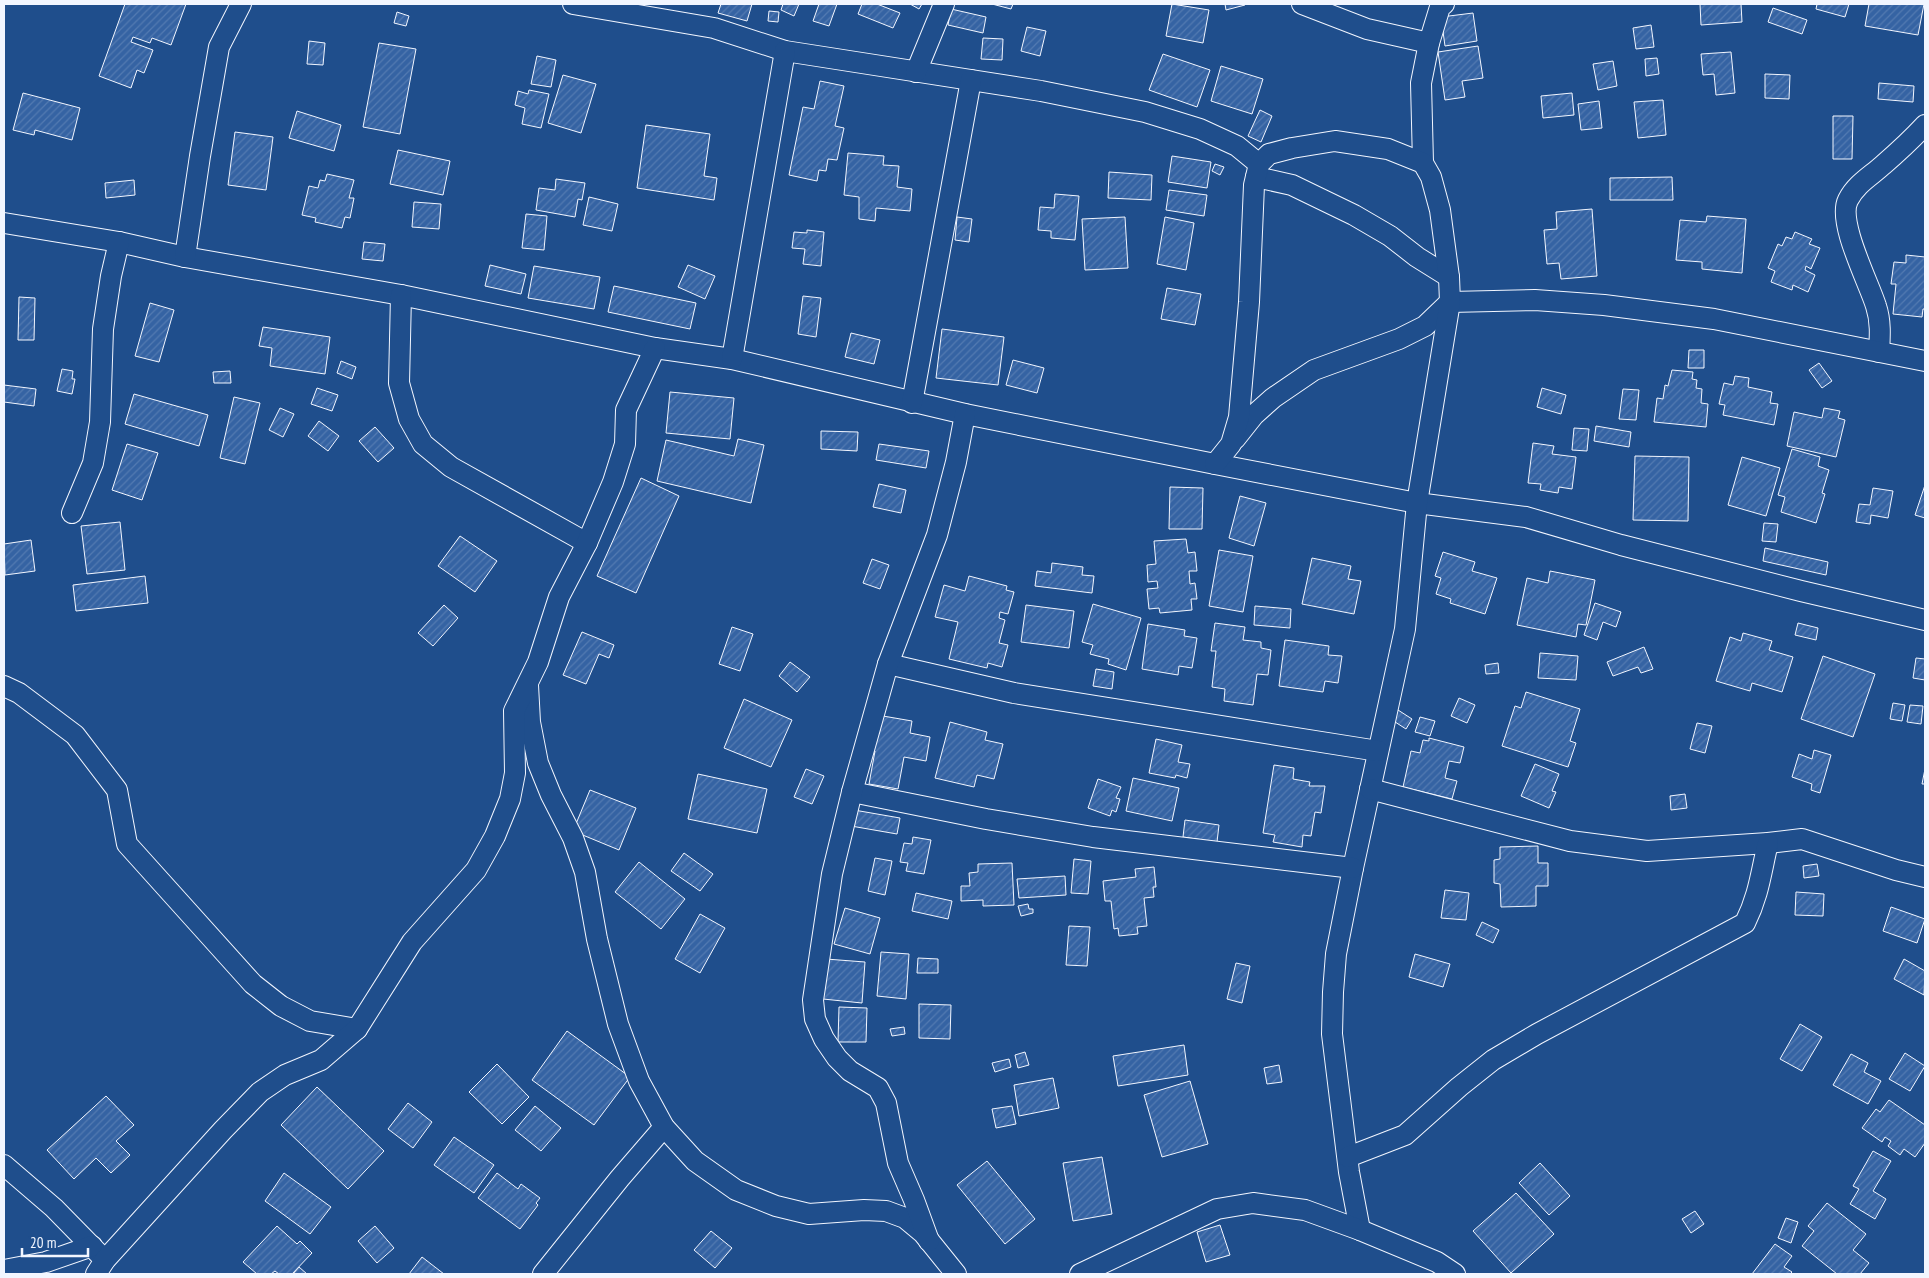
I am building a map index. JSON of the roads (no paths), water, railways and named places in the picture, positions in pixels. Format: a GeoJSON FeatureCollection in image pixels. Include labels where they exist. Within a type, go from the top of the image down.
{"type":"FeatureCollection","features":[{"type":"Feature","properties":{"kind":"street"},"geometry":{"type":"LineString","coordinates":[[572,4],[714,28],[785,51],[1041,91],[1145,112],[1200,129],[1237,146],[1257,170],[1354,215],[1390,236],[1417,257],[1449,277]]}},
{"type":"Feature","properties":{"kind":"street"},"geometry":{"type":"LineString","coordinates":[[916,72],[944,4]]}},
{"type":"Feature","properties":{"kind":"street"},"geometry":{"type":"LineString","coordinates":[[1302,4],[1367,29],[1429,42]]}},
{"type":"Feature","properties":{"kind":"street"},"geometry":{"type":"LineString","coordinates":[[1360,1230],[1348,1157],[1332,1034],[1333,992],[1336,954],[1353,868],[1405,629],[1417,503],[1450,302],[1449,277],[1440,210],[1431,177],[1423,163],[1421,83],[1429,42],[1440,8],[1444,4]]}},
{"type":"Feature","properties":{"kind":"street"},"geometry":{"type":"LineString","coordinates":[[185,257],[219,47],[242,6]]}},
{"type":"Feature","properties":{"kind":"street"},"geometry":{"type":"LineString","coordinates":[[732,359],[785,51]]}},
{"type":"Feature","properties":{"kind":"street"},"geometry":{"type":"LineString","coordinates":[[912,403],[971,80]]}},
{"type":"Feature","properties":{"kind":"street"},"geometry":{"type":"LineString","coordinates":[[1879,352],[1880,328],[1876,306],[1860,268],[1848,227],[1847,202],[1859,184],[1895,154],[1925,125]]}},
{"type":"Feature","properties":{"kind":"street"},"geometry":{"type":"LineString","coordinates":[[1230,444],[1239,417],[1244,376],[1254,185],[1257,170],[1270,154],[1292,148],[1335,141],[1388,149],[1423,163]]}},
{"type":"Feature","properties":{"kind":"street"},"geometry":{"type":"LineString","coordinates":[[4,223],[119,242],[185,257],[401,295],[655,348],[732,359],[912,403],[1417,503],[1526,517],[1630,547],[1801,591],[1925,620]]}},
{"type":"Feature","properties":{"kind":"street"},"geometry":{"type":"LineString","coordinates":[[72,513],[93,463],[100,422],[102,329],[119,242]]}},
{"type":"Feature","properties":{"kind":"street"},"geometry":{"type":"LineString","coordinates":[[401,295],[399,383],[409,419],[423,444],[451,467],[587,542]]}},
{"type":"Feature","properties":{"kind":"street"},"geometry":{"type":"LineString","coordinates":[[1216,464],[1254,415],[1273,398],[1314,370],[1399,339],[1425,326],[1450,302],[1535,300],[1604,305],[1714,318],[1925,362]]}},
{"type":"Feature","properties":{"kind":"street"},"geometry":{"type":"LineString","coordinates":[[4,1270],[46,1262],[98,1260],[260,1092],[285,1075],[321,1060],[357,1029],[412,942],[476,870],[495,836],[510,799],[515,773],[514,710],[538,662],[559,597],[587,542],[613,482],[625,444],[626,410],[655,348]]}},
{"type":"Feature","properties":{"kind":"street"},"geometry":{"type":"LineString","coordinates":[[929,1241],[898,1163],[886,1103],[878,1088],[850,1071],[837,1058],[824,1039],[815,1019],[812,1000],[832,874],[852,792],[888,664],[937,535],[956,462],[965,414]]}},
{"type":"Feature","properties":{"kind":"street"},"geometry":{"type":"LineString","coordinates":[[888,664],[1014,693],[1378,751]]}},
{"type":"Feature","properties":{"kind":"street"},"geometry":{"type":"LineString","coordinates":[[528,683],[530,722],[538,763],[551,795],[574,838],[585,872],[597,940],[618,1024],[630,1059],[639,1081],[664,1127],[695,1160],[736,1190],[776,1206],[810,1214],[864,1210],[886,1212],[905,1218],[929,1241],[956,1274]]}},
{"type":"Feature","properties":{"kind":"street"},"geometry":{"type":"LineString","coordinates":[[4,686],[19,693],[75,735],[117,790],[127,844],[253,984],[281,1006],[310,1021],[357,1029]]}},
{"type":"Feature","properties":{"kind":"street"},"geometry":{"type":"LineString","coordinates":[[1370,789],[1570,841],[1647,851],[1802,839],[1896,870],[1925,877]]}},
{"type":"Feature","properties":{"kind":"street"},"geometry":{"type":"LineString","coordinates":[[852,792],[986,819],[1092,837],[1353,868]]}},
{"type":"Feature","properties":{"kind":"street"},"geometry":{"type":"LineString","coordinates":[[1348,1157],[1405,1135],[1459,1087],[1493,1060],[1537,1034],[1744,923],[1753,907],[1768,843]]}},
{"type":"Feature","properties":{"kind":"street"},"geometry":{"type":"LineString","coordinates":[[543,1274],[620,1178],[664,1127]]}},
{"type":"Feature","properties":{"kind":"street"},"geometry":{"type":"LineString","coordinates":[[4,1166],[54,1208],[98,1260]]}},
{"type":"Feature","properties":{"kind":"street"},"geometry":{"type":"LineString","coordinates":[[1080,1274],[1217,1209],[1254,1203],[1305,1210],[1360,1230],[1437,1262],[1454,1274]]}}]}
